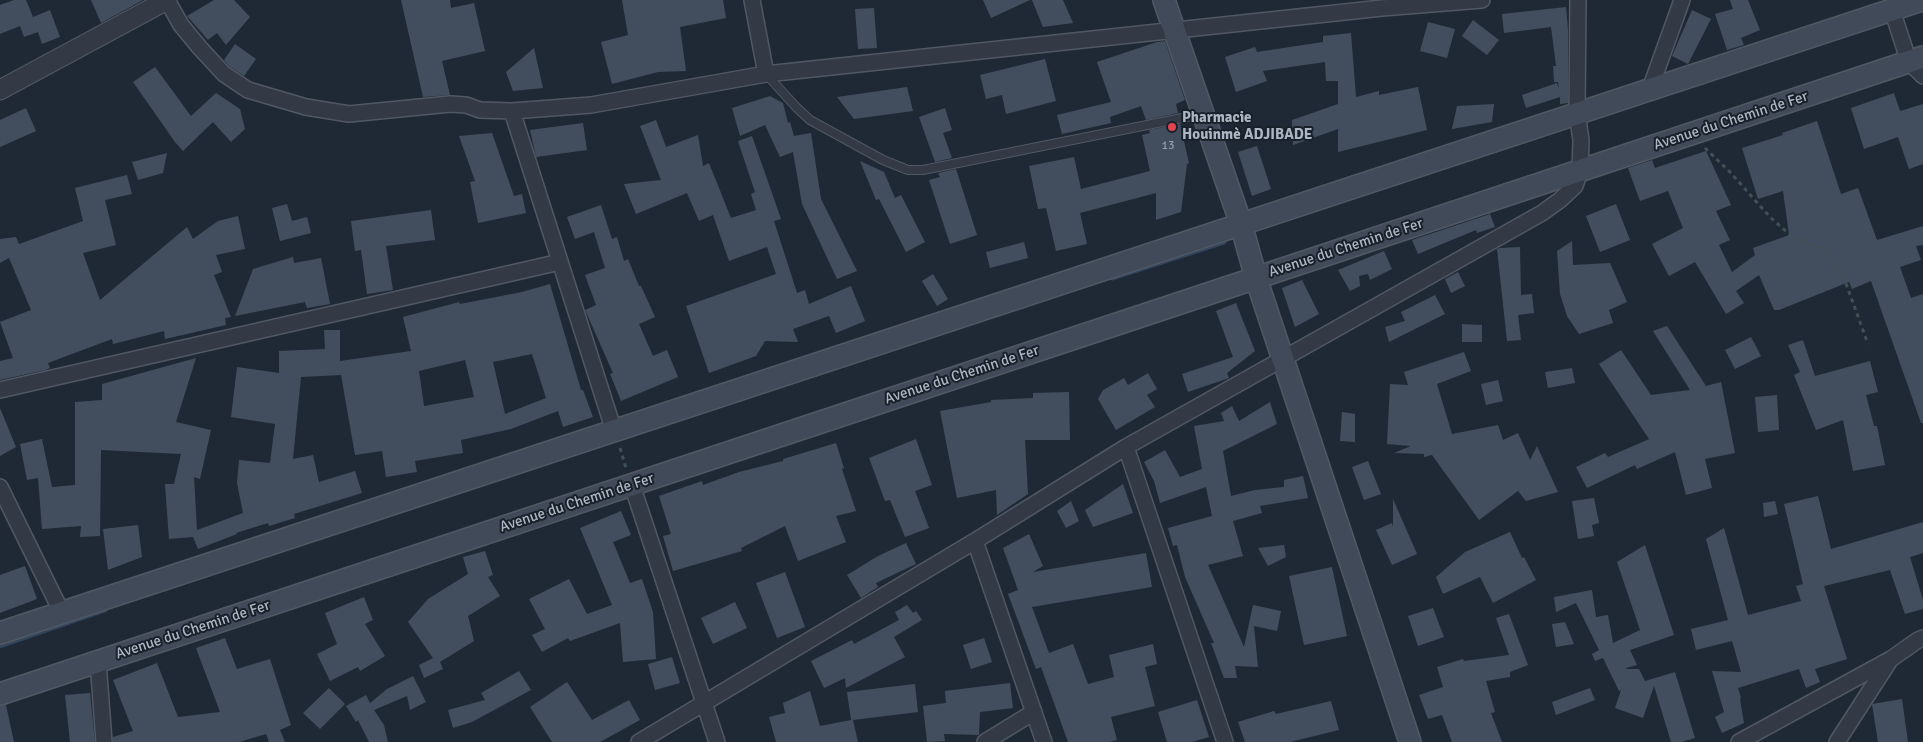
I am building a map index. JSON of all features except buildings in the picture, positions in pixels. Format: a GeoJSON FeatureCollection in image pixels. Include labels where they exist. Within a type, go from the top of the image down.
{"type":"FeatureCollection","features":[{"type":"Feature","properties":{"kind":"main road"},"geometry":{"type":"LineString","coordinates":[[1164,0],[1241,224],[1256,278],[1284,357],[1410,742]]}},
{"type":"Feature","properties":{"kind":"main road"},"geometry":{"type":"LineString","coordinates":[[0,633],[1922,0]]}},
{"type":"Feature","properties":{"kind":"main road","name":"Avenue du Chemin de Fer"},"geometry":{"type":"LineString","coordinates":[[0,694],[1690,134],[1918,65]]}},
{"type":"Feature","properties":{"kind":"street"},"geometry":{"type":"LineString","coordinates":[[0,90],[167,0],[181,25],[224,74],[248,90],[306,107],[349,114],[450,104],[466,105],[480,110],[512,111],[591,105],[766,74],[1175,31],[1380,4],[1482,0]]}},
{"type":"Feature","properties":{"kind":"street"},"geometry":{"type":"LineString","coordinates":[[752,0],[766,74]]}},
{"type":"Feature","properties":{"kind":"street"},"geometry":{"type":"LineString","coordinates":[[639,742],[976,541],[1126,446],[1542,213],[1560,200],[1575,186],[1580,171],[1581,140],[1577,113],[1578,0]]}},
{"type":"Feature","properties":{"kind":"street"},"geometry":{"type":"LineString","coordinates":[[1650,90],[1682,0]]}},
{"type":"Feature","properties":{"kind":"street"},"geometry":{"type":"LineString","coordinates":[[1892,10],[1918,65]]}},
{"type":"Feature","properties":{"kind":"street"},"geometry":{"type":"LineString","coordinates":[[512,111],[614,431]]}},
{"type":"Feature","properties":{"kind":"street"},"geometry":{"type":"LineString","coordinates":[[0,390],[560,262]]}},
{"type":"Feature","properties":{"kind":"street"},"geometry":{"type":"LineString","coordinates":[[1126,446],[1225,742]]}},
{"type":"Feature","properties":{"kind":"street"},"geometry":{"type":"LineString","coordinates":[[632,485],[717,742]]}},
{"type":"Feature","properties":{"kind":"street"},"geometry":{"type":"LineString","coordinates":[[0,487],[62,613]]}},
{"type":"Feature","properties":{"kind":"street"},"geometry":{"type":"LineString","coordinates":[[976,541],[1044,742]]}},
{"type":"Feature","properties":{"kind":"street"},"geometry":{"type":"LineString","coordinates":[[1739,742],[1891,659],[1921,636]]}},
{"type":"Feature","properties":{"kind":"street"},"geometry":{"type":"LineString","coordinates":[[1838,742],[1891,659]]}},
{"type":"Feature","properties":{"kind":"street"},"geometry":{"type":"LineString","coordinates":[[98,661],[104,742]]}},
{"type":"Feature","properties":{"kind":"street"},"geometry":{"type":"LineString","coordinates":[[985,742],[1034,712]]}},
{"type":"Feature","properties":{"kind":"lane"},"geometry":{"type":"LineString","coordinates":[[766,74],[810,120],[876,156],[908,170],[922,170],[1202,114]]}},
{"type":"Feature","properties":{"kind":"path"},"geometry":{"type":"LineString","coordinates":[[1690,134],[1729,171],[1770,217],[1789,234],[1830,254],[1845,281],[1868,344]]}},
{"type":"Feature","properties":{"kind":"waterway"},"geometry":{"type":"LineString","coordinates":[[1112,278],[1224,242]]}},
{"type":"Feature","properties":{"kind":"waterway"},"geometry":{"type":"LineString","coordinates":[[0,646],[105,610]]}},
{"type":"Feature","properties":{"kind":"place","name":"Pharmacie Houinmè ADJIBADE"},"geometry":{"type":"Point","coordinates":[1172,127]}}]}
